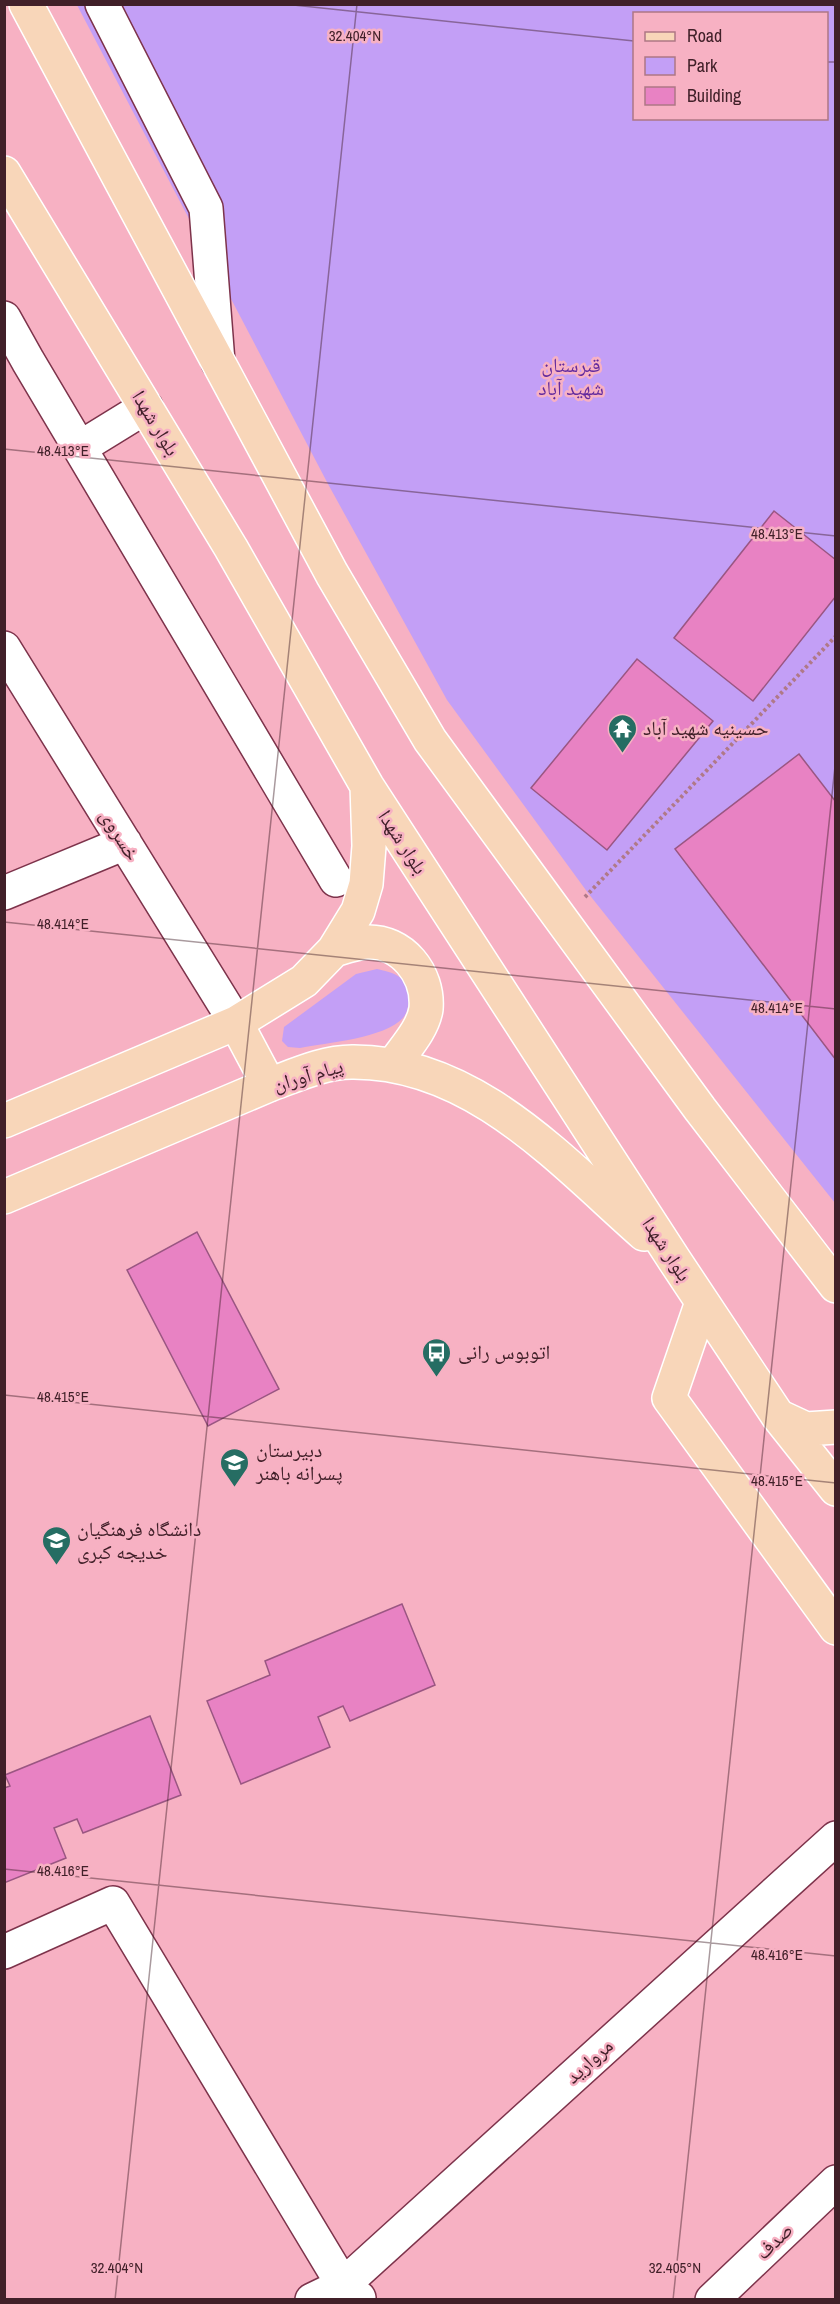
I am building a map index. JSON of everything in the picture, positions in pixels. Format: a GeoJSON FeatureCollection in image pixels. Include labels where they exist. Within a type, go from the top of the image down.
{"type":"FeatureCollection","features":[{"type":"Feature","properties":{"kind":"main road"},"geometry":{"type":"LineString","coordinates":[[26,4],[332,574],[430,740],[700,1109],[836,1286]]}},
{"type":"Feature","properties":{"kind":"main road","name":"بلوار شهدا"},"geometry":{"type":"LineString","coordinates":[[4,173],[231,548],[367,786],[778,1416],[836,1489]]}},
{"type":"Feature","properties":{"kind":"main road"},"geometry":{"type":"LineString","coordinates":[[4,1121],[236,1023],[304,981],[334,950],[358,911],[366,884],[369,846],[367,786]]}},
{"type":"Feature","properties":{"kind":"main road"},"geometry":{"type":"LineString","coordinates":[[334,950],[367,942],[387,946],[407,957],[423,978],[426,1009],[415,1035],[394,1064]]}},
{"type":"Feature","properties":{"kind":"main road"},"geometry":{"type":"LineString","coordinates":[[236,1023],[269,1085]]}},
{"type":"Feature","properties":{"kind":"main road","name":"پیام آوران"},"geometry":{"type":"LineString","coordinates":[[4,1197],[269,1085],[314,1069],[350,1062],[394,1064],[482,1098],[517,1122],[675,1261]]}},
{"type":"Feature","properties":{"kind":"main road"},"geometry":{"type":"LineString","coordinates":[[702,1302],[669,1398],[836,1628]]}},
{"type":"Feature","properties":{"kind":"main road"},"geometry":{"type":"LineString","coordinates":[[778,1416],[806,1429],[836,1427]]}},
{"type":"Feature","properties":{"kind":"street"},"geometry":{"type":"LineString","coordinates":[[102,4],[206,208],[218,362]]}},
{"type":"Feature","properties":{"kind":"street"},"geometry":{"type":"LineString","coordinates":[[4,318],[336,880]]}},
{"type":"Feature","properties":{"kind":"street"},"geometry":{"type":"LineString","coordinates":[[81,447],[146,407]]}},
{"type":"Feature","properties":{"kind":"street","name":"خسروی"},"geometry":{"type":"LineString","coordinates":[[4,648],[236,1023]]}},
{"type":"Feature","properties":{"kind":"street"},"geometry":{"type":"LineString","coordinates":[[4,893],[125,843]]}},
{"type":"Feature","properties":{"kind":"street","name":"مروارید"},"geometry":{"type":"LineString","coordinates":[[312,2300],[352,2292],[836,1838]]}},
{"type":"Feature","properties":{"kind":"street"},"geometry":{"type":"LineString","coordinates":[[4,1952],[113,1903],[352,2292]]}},
{"type":"Feature","properties":{"kind":"street","name":"صدف"},"geometry":{"type":"LineString","coordinates":[[712,2300],[836,2182]]}},
{"type":"Feature","properties":{"kind":"path"},"geometry":{"type":"LineString","coordinates":[[588,893],[836,636]]}},
{"type":"Feature","properties":{"kind":"green space","name":"قبرستان شهید آباد"},"geometry":{"type":"Polygon","coordinates":[[[77,5],[835,5],[835,1203],[588,893],[447,700],[328,484],[77,5]]]}},
{"type":"Feature","properties":{"kind":"green space"},"geometry":{"type":"Polygon","coordinates":[[[377,969],[397,975],[407,986],[406,1012],[403,1018],[394,1025],[354,1039],[300,1048],[288,1047],[282,1041],[284,1027],[356,974],[377,969]]]}},
{"type":"Feature","properties":{"kind":"building"},"geometry":{"type":"Polygon","coordinates":[[[774,511],[836,560],[836,596],[753,701],[674,638],[774,511]]]}},
{"type":"Feature","properties":{"kind":"building","name":"حسینیه شهید آباد"},"geometry":{"type":"Polygon","coordinates":[[[637,659],[713,721],[607,850],[531,788],[637,659]]]}},
{"type":"Feature","properties":{"kind":"building"},"geometry":{"type":"Polygon","coordinates":[[[799,754],[836,802],[836,1060],[675,849],[799,754]]]}},
{"type":"Feature","properties":{"kind":"building"},"geometry":{"type":"Polygon","coordinates":[[[197,1232],[279,1389],[208,1426],[127,1270],[197,1232]]]}},
{"type":"Feature","properties":{"kind":"building"},"geometry":{"type":"Polygon","coordinates":[[[402,1604],[435,1685],[350,1721],[343,1706],[318,1717],[330,1747],[241,1784],[207,1701],[270,1675],[265,1661],[402,1604]]]}},
{"type":"Feature","properties":{"kind":"building"},"geometry":{"type":"Polygon","coordinates":[[[150,1716],[181,1795],[83,1833],[77,1819],[54,1828],[66,1858],[4,1883],[4,1788],[10,1786],[5,1775],[150,1716]]]}},
{"type":"Feature","properties":{"kind":"place","name":"حسینیه شهید آباد"},"geometry":{"type":"Point","coordinates":[622,754]}},
{"type":"Feature","properties":{"kind":"place","name":"اتوبوس رانی"},"geometry":{"type":"Point","coordinates":[437,1378]}},
{"type":"Feature","properties":{"kind":"place","name":"دبیرستان پسرانه باهنر"},"geometry":{"type":"Point","coordinates":[235,1488]}},
{"type":"Feature","properties":{"kind":"place","name":"دانشگاه فرهنگیان خدیجه کبری"},"geometry":{"type":"Point","coordinates":[56,1566]}}]}
